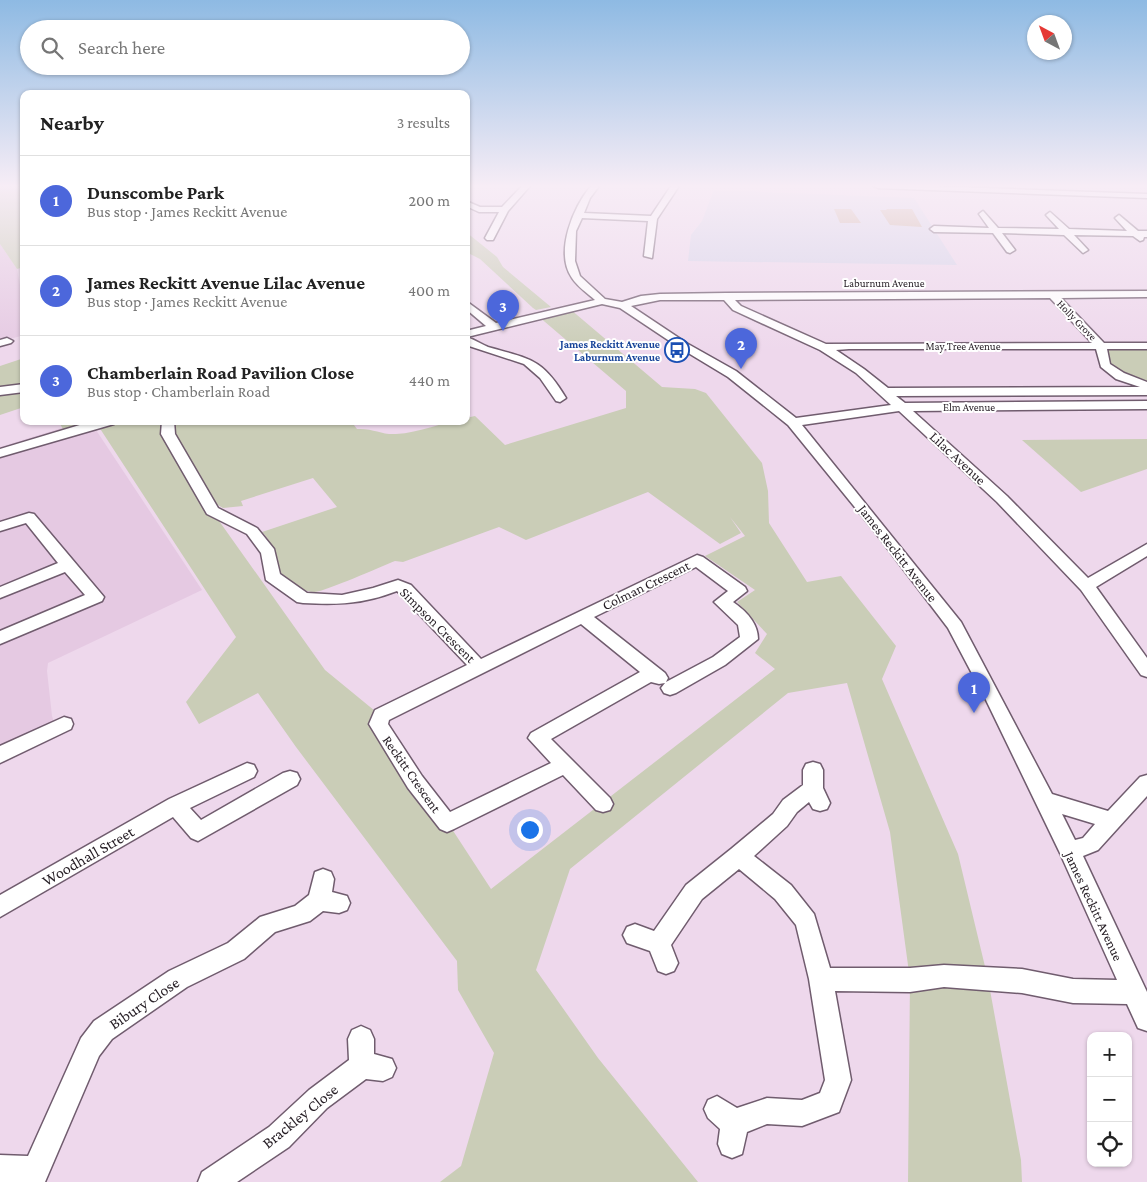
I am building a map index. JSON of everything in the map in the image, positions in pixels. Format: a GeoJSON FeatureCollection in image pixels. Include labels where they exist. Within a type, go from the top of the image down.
{"type":"FeatureCollection","features":[{"type":"Feature","properties":{"kind":"street","name":"James Reckitt Avenue"},"geometry":{"type":"LineString","coordinates":[[571,241],[570,261],[576,277],[602,300],[623,305],[684,346],[732,374],[793,422],[880,529],[955,626],[995,700],[1070,851],[1147,1019]]}},
{"type":"Feature","properties":{"kind":"street"},"geometry":{"type":"LineString","coordinates":[[646,254],[649,241]]}},
{"type":"Feature","properties":{"kind":"street"},"geometry":{"type":"LineString","coordinates":[[1004,241],[1010,250]]}},
{"type":"Feature","properties":{"kind":"street"},"geometry":{"type":"LineString","coordinates":[[1074,241],[1083,250]]}},
{"type":"Feature","properties":{"kind":"street","name":"Holly Grove"},"geometry":{"type":"LineString","coordinates":[[1052,294],[1101,346]]}},
{"type":"Feature","properties":{"kind":"street","name":"Laburnum Avenue"},"geometry":{"type":"LineString","coordinates":[[623,305],[641,299],[726,296],[1147,294]]}},
{"type":"Feature","properties":{"kind":"street","name":"Lilac Avenue"},"geometry":{"type":"LineString","coordinates":[[726,296],[737,308],[824,348],[860,371],[885,392],[1002,499],[1086,586],[1147,671]]}},
{"type":"Feature","properties":{"kind":"street"},"geometry":{"type":"LineString","coordinates":[[470,333],[602,300]]}},
{"type":"Feature","properties":{"kind":"street"},"geometry":{"type":"LineString","coordinates":[[470,307],[494,326]]}},
{"type":"Feature","properties":{"kind":"street"},"geometry":{"type":"LineString","coordinates":[[470,342],[482,349],[524,359],[553,386],[561,400]]}},
{"type":"Feature","properties":{"kind":"street","name":"May Tree Avenue"},"geometry":{"type":"LineString","coordinates":[[824,348],[849,346],[1147,346]]}},
{"type":"Feature","properties":{"kind":"street"},"geometry":{"type":"LineString","coordinates":[[1101,346],[1105,365],[1120,376],[1147,386]]}},
{"type":"Feature","properties":{"kind":"street"},"geometry":{"type":"LineString","coordinates":[[0,391],[20,388]]}},
{"type":"Feature","properties":{"kind":"street","name":"Elm Avenue"},"geometry":{"type":"LineString","coordinates":[[885,392],[1147,391]]}},
{"type":"Feature","properties":{"kind":"street","name":"Elm Avenue"},"geometry":{"type":"LineString","coordinates":[[793,422],[901,407],[1147,405]]}},
{"type":"Feature","properties":{"kind":"street","name":"Simpson Crescent"},"geometry":{"type":"LineString","coordinates":[[168,425],[168,434],[212,511],[252,531],[269,552],[272,576],[303,598],[342,600],[377,593],[398,585],[479,667]]}},
{"type":"Feature","properties":{"kind":"street"},"geometry":{"type":"LineString","coordinates":[[0,453],[68,426]]}},
{"type":"Feature","properties":{"kind":"street"},"geometry":{"type":"LineString","coordinates":[[0,527],[29,517],[96,597],[0,638]]}},
{"type":"Feature","properties":{"kind":"street"},"geometry":{"type":"LineString","coordinates":[[1086,586],[1147,549]]}},
{"type":"Feature","properties":{"kind":"street","name":"Colman Crescent"},"geometry":{"type":"LineString","coordinates":[[479,667],[697,560],[739,591],[722,602],[736,613],[750,632],[749,639],[674,691],[583,616]]}},
{"type":"Feature","properties":{"kind":"street"},"geometry":{"type":"LineString","coordinates":[[0,593],[68,565],[66,562]]}},
{"type":"Feature","properties":{"kind":"street","name":"Reckitt Crescent"},"geometry":{"type":"LineString","coordinates":[[479,667],[382,715],[378,724],[415,782],[447,823],[565,765]]}},
{"type":"Feature","properties":{"kind":"street"},"geometry":{"type":"LineString","coordinates":[[603,804],[538,738],[652,673]]}},
{"type":"Feature","properties":{"kind":"street"},"geometry":{"type":"LineString","coordinates":[[0,755],[64,724]]}},
{"type":"Feature","properties":{"kind":"street","name":"Woodhall Street"},"geometry":{"type":"LineString","coordinates":[[0,906],[176,805],[247,771]]}},
{"type":"Feature","properties":{"kind":"street"},"geometry":{"type":"LineString","coordinates":[[176,805],[198,832],[290,779]]}},
{"type":"Feature","properties":{"kind":"street"},"geometry":{"type":"LineString","coordinates":[[1070,851],[1090,844],[1147,783]]}},
{"type":"Feature","properties":{"kind":"street"},"geometry":{"type":"LineString","coordinates":[[635,935],[663,953],[694,892],[739,856],[780,820],[790,806],[815,787]]}},
{"type":"Feature","properties":{"kind":"street"},"geometry":{"type":"LineString","coordinates":[[1044,800],[1112,821]]}},
{"type":"Feature","properties":{"kind":"street"},"geometry":{"type":"LineString","coordinates":[[727,1125],[766,1111],[802,1113],[830,1103],[838,1080],[821,979],[806,921],[783,892],[739,856]]}},
{"type":"Feature","properties":{"kind":"street","name":"Bibury Close"},"geometry":{"type":"LineString","coordinates":[[33,1176],[90,1047],[103,1030],[178,979],[236,952],[268,924],[302,914],[327,894]]}},
{"type":"Feature","properties":{"kind":"street"},"geometry":{"type":"LineString","coordinates":[[821,979],[910,980],[944,976],[1022,981],[1072,991],[1134,992]]}},
{"type":"Feature","properties":{"kind":"street","name":"Brackley Close"},"geometry":{"type":"LineString","coordinates":[[212,1182],[279,1137],[318,1099],[372,1067],[361,1039]]}},
{"type":"Feature","properties":{"kind":"street"},"geometry":{"type":"LineString","coordinates":[[0,1169],[33,1176]]}},
{"type":"Feature","properties":{"kind":"shaded area"},"geometry":{"type":"Polygon","coordinates":[[[690,241],[942,241],[957,265],[688,261],[690,241]]]}},
{"type":"Feature","properties":{"kind":"shaded area"},"geometry":{"type":"Polygon","coordinates":[[[0,244],[17,269],[20,285],[20,336],[0,342],[0,244]]]}},
{"type":"Feature","properties":{"kind":"shaded area"},"geometry":{"type":"Polygon","coordinates":[[[71,425],[93,425],[202,590],[48,663],[47,671],[52,716],[58,735],[0,765],[0,447],[71,425]]]}},
{"type":"Feature","properties":{"kind":"green space"},"geometry":{"type":"Polygon","coordinates":[[[0,241],[20,241],[20,268],[17,269],[0,241]]]}},
{"type":"Feature","properties":{"kind":"green space"},"geometry":{"type":"Polygon","coordinates":[[[470,241],[477,241],[497,257],[503,267],[551,307],[536,310],[533,308],[480,259],[470,254],[470,241]]]}},
{"type":"Feature","properties":{"kind":"green space"},"geometry":{"type":"Polygon","coordinates":[[[570,309],[662,387],[695,389],[706,393],[762,463],[768,491],[769,523],[807,582],[841,576],[896,646],[882,679],[958,854],[988,979],[1021,1160],[1022,1182],[908,1182],[910,980],[890,832],[847,683],[788,693],[570,869],[536,970],[598,1058],[698,1182],[440,1182],[461,1166],[494,1053],[458,990],[457,961],[296,747],[258,693],[199,724],[186,702],[236,637],[98,425],[167,425],[212,511],[325,670],[375,711],[491,889],[775,669],[755,653],[767,634],[737,602],[755,590],[705,556],[745,536],[730,517],[741,533],[720,544],[648,492],[526,540],[499,527],[403,562],[395,561],[330,588],[311,592],[294,585],[284,577],[277,566],[270,543],[262,532],[337,507],[313,478],[241,501],[243,506],[223,508],[216,504],[175,433],[176,425],[354,425],[357,429],[396,434],[414,432],[440,425],[470,425],[470,417],[475,416],[505,445],[626,408],[626,391],[538,316],[570,309]]]}},
{"type":"Feature","properties":{"kind":"green space"},"geometry":{"type":"Polygon","coordinates":[[[1108,349],[1147,349],[1147,383],[1125,375],[1111,365],[1108,349]]]}},
{"type":"Feature","properties":{"kind":"green space"},"geometry":{"type":"Polygon","coordinates":[[[20,359],[20,408],[0,415],[0,366],[20,359]]]}},
{"type":"Feature","properties":{"kind":"green space"},"geometry":{"type":"Polygon","coordinates":[[[61,425],[93,425],[65,432],[61,425]]]}},
{"type":"Feature","properties":{"kind":"green space"},"geometry":{"type":"Polygon","coordinates":[[[1147,439],[1147,469],[1081,492],[1022,440],[1147,439]]]}},
{"type":"Feature","properties":{"kind":"place","name":"Chamberlain Road Pavilion Close"},"geometry":{"type":"Point","coordinates":[503,331]}},
{"type":"Feature","properties":{"kind":"place","name":"James Reckitt Avenue Laburnum Avenue"},"geometry":{"type":"Point","coordinates":[677,350]}},
{"type":"Feature","properties":{"kind":"place","name":"James Reckitt Avenue Lilac Avenue"},"geometry":{"type":"Point","coordinates":[741,369]}},
{"type":"Feature","properties":{"kind":"place","name":"Dunscombe Park"},"geometry":{"type":"Point","coordinates":[974,713]}}]}
